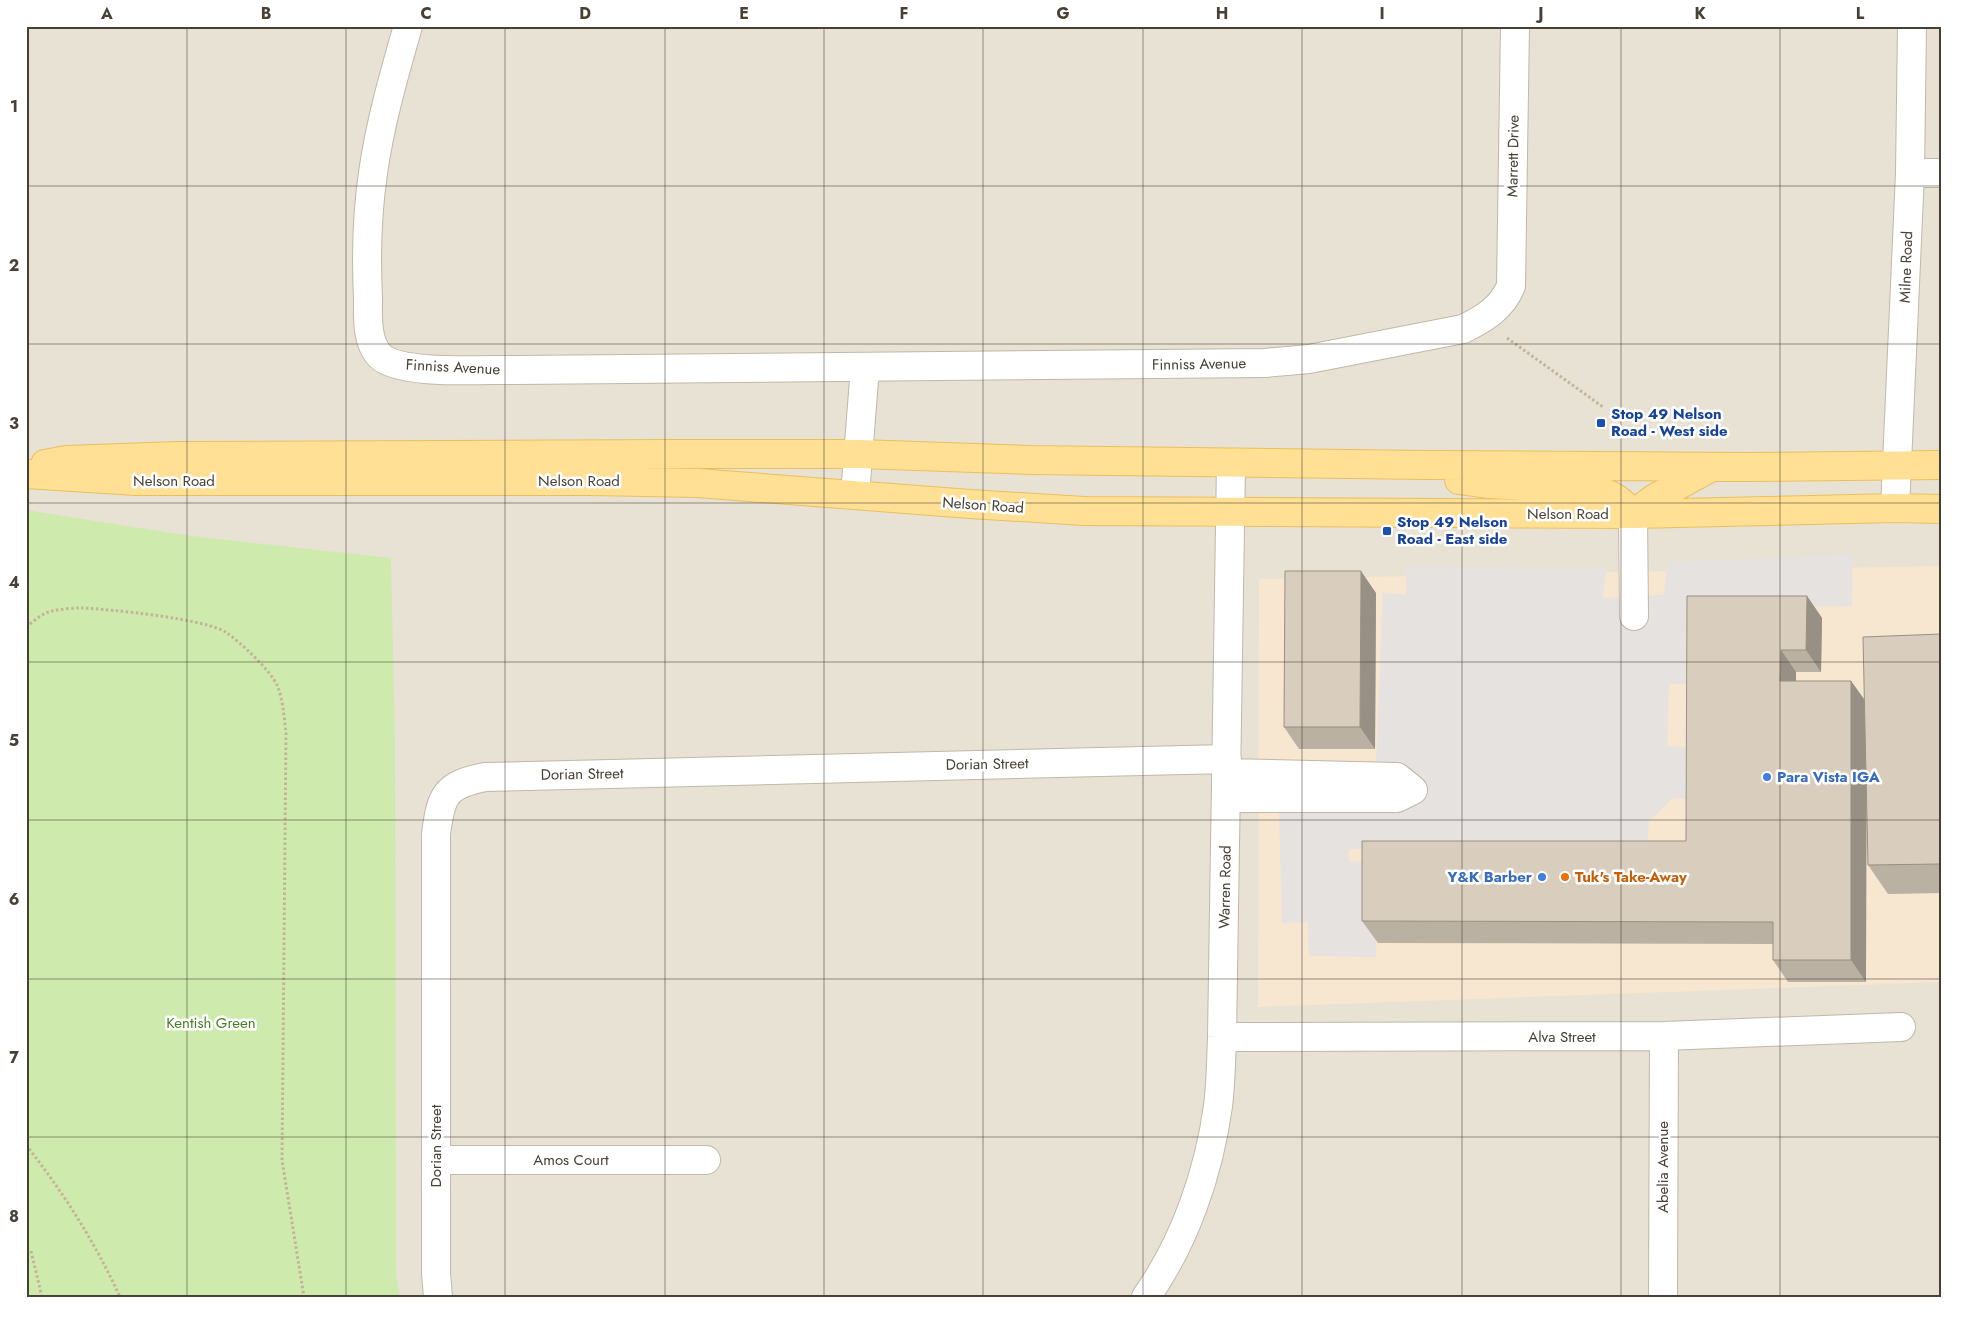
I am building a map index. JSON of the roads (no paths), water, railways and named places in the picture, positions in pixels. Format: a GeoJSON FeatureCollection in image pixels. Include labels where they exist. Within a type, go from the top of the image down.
{"type":"FeatureCollection","features":[{"type":"Feature","properties":{"kind":"main road","name":"Nelson Road"},"geometry":{"type":"LineString","coordinates":[[26,468],[66,460],[178,456],[859,454],[1031,460],[1427,465],[1897,467],[1941,465]]}},
{"type":"Feature","properties":{"kind":"main road"},"geometry":{"type":"LineString","coordinates":[[1427,465],[1461,480],[1488,484],[1591,489],[1604,492],[1615,497],[1634,514],[1655,498],[1713,467]]}},
{"type":"Feature","properties":{"kind":"main road","name":"Nelson Road"},"geometry":{"type":"LineString","coordinates":[[26,474],[136,481],[590,481],[688,483],[970,504],[1084,510],[1634,514],[1941,508]]}},
{"type":"Feature","properties":{"kind":"street","name":"Finniss Avenue"},"geometry":{"type":"LineString","coordinates":[[408,26],[384,114],[372,184],[367,281],[372,342],[380,356],[394,364],[416,369],[1265,364],[1309,359],[1463,328],[1478,322],[1495,310],[1506,297],[1511,286]]}},
{"type":"Feature","properties":{"kind":"street","name":"Marrett Drive"},"geometry":{"type":"LineString","coordinates":[[1511,286],[1514,26]]}},
{"type":"Feature","properties":{"kind":"street","name":"Milne Road"},"geometry":{"type":"LineString","coordinates":[[1895,508],[1910,172],[1912,26]]}},
{"type":"Feature","properties":{"kind":"street"},"geometry":{"type":"LineString","coordinates":[[1910,172],[1941,173]]}},
{"type":"Feature","properties":{"kind":"street"},"geometry":{"type":"LineString","coordinates":[[855,494],[865,367]]}},
{"type":"Feature","properties":{"kind":"street","name":"Warren Road"},"geometry":{"type":"LineString","coordinates":[[1146,1297],[1159,1279],[1180,1237],[1198,1191],[1210,1151],[1218,1104],[1222,1037],[1231,463]]}},
{"type":"Feature","properties":{"kind":"street"},"geometry":{"type":"LineString","coordinates":[[1634,514],[1634,616]]}},
{"type":"Feature","properties":{"kind":"street","name":"Dorian Street"},"geometry":{"type":"LineString","coordinates":[[438,1297],[436,1273],[436,834],[439,811],[445,797],[454,786],[466,780],[485,777],[1227,777]]}},
{"type":"Feature","properties":{"kind":"street"},"geometry":{"type":"LineString","coordinates":[[1227,777],[1397,777],[1414,790],[1397,798],[1227,777]]}},
{"type":"Feature","properties":{"kind":"street","name":"Alva Street"},"geometry":{"type":"LineString","coordinates":[[1222,1037],[1664,1036],[1901,1027]]}},
{"type":"Feature","properties":{"kind":"street","name":"Abelia Avenue"},"geometry":{"type":"LineString","coordinates":[[1663,1297],[1664,1036]]}},
{"type":"Feature","properties":{"kind":"street","name":"Amos Court"},"geometry":{"type":"LineString","coordinates":[[436,1160],[706,1160]]}},
{"type":"Feature","properties":{"kind":"place","name":"Stop 49 Nelson Road - West side"},"geometry":{"type":"Point","coordinates":[1601,423]}},
{"type":"Feature","properties":{"kind":"place","name":"Stop 49 Nelson Road - East side"},"geometry":{"type":"Point","coordinates":[1387,531]}},
{"type":"Feature","properties":{"kind":"place","name":"Para Vista IGA"},"geometry":{"type":"Point","coordinates":[1767,777]}},
{"type":"Feature","properties":{"kind":"place","name":"Y&K Barber"},"geometry":{"type":"Point","coordinates":[1542,877]}},
{"type":"Feature","properties":{"kind":"place","name":"Tuk's Take-Away"},"geometry":{"type":"Point","coordinates":[1565,877]}},
{"type":"Feature","properties":{"kind":"park label","name":"Kentish Green"},"geometry":{"type":"Point","coordinates":[211,1023]}}]}
